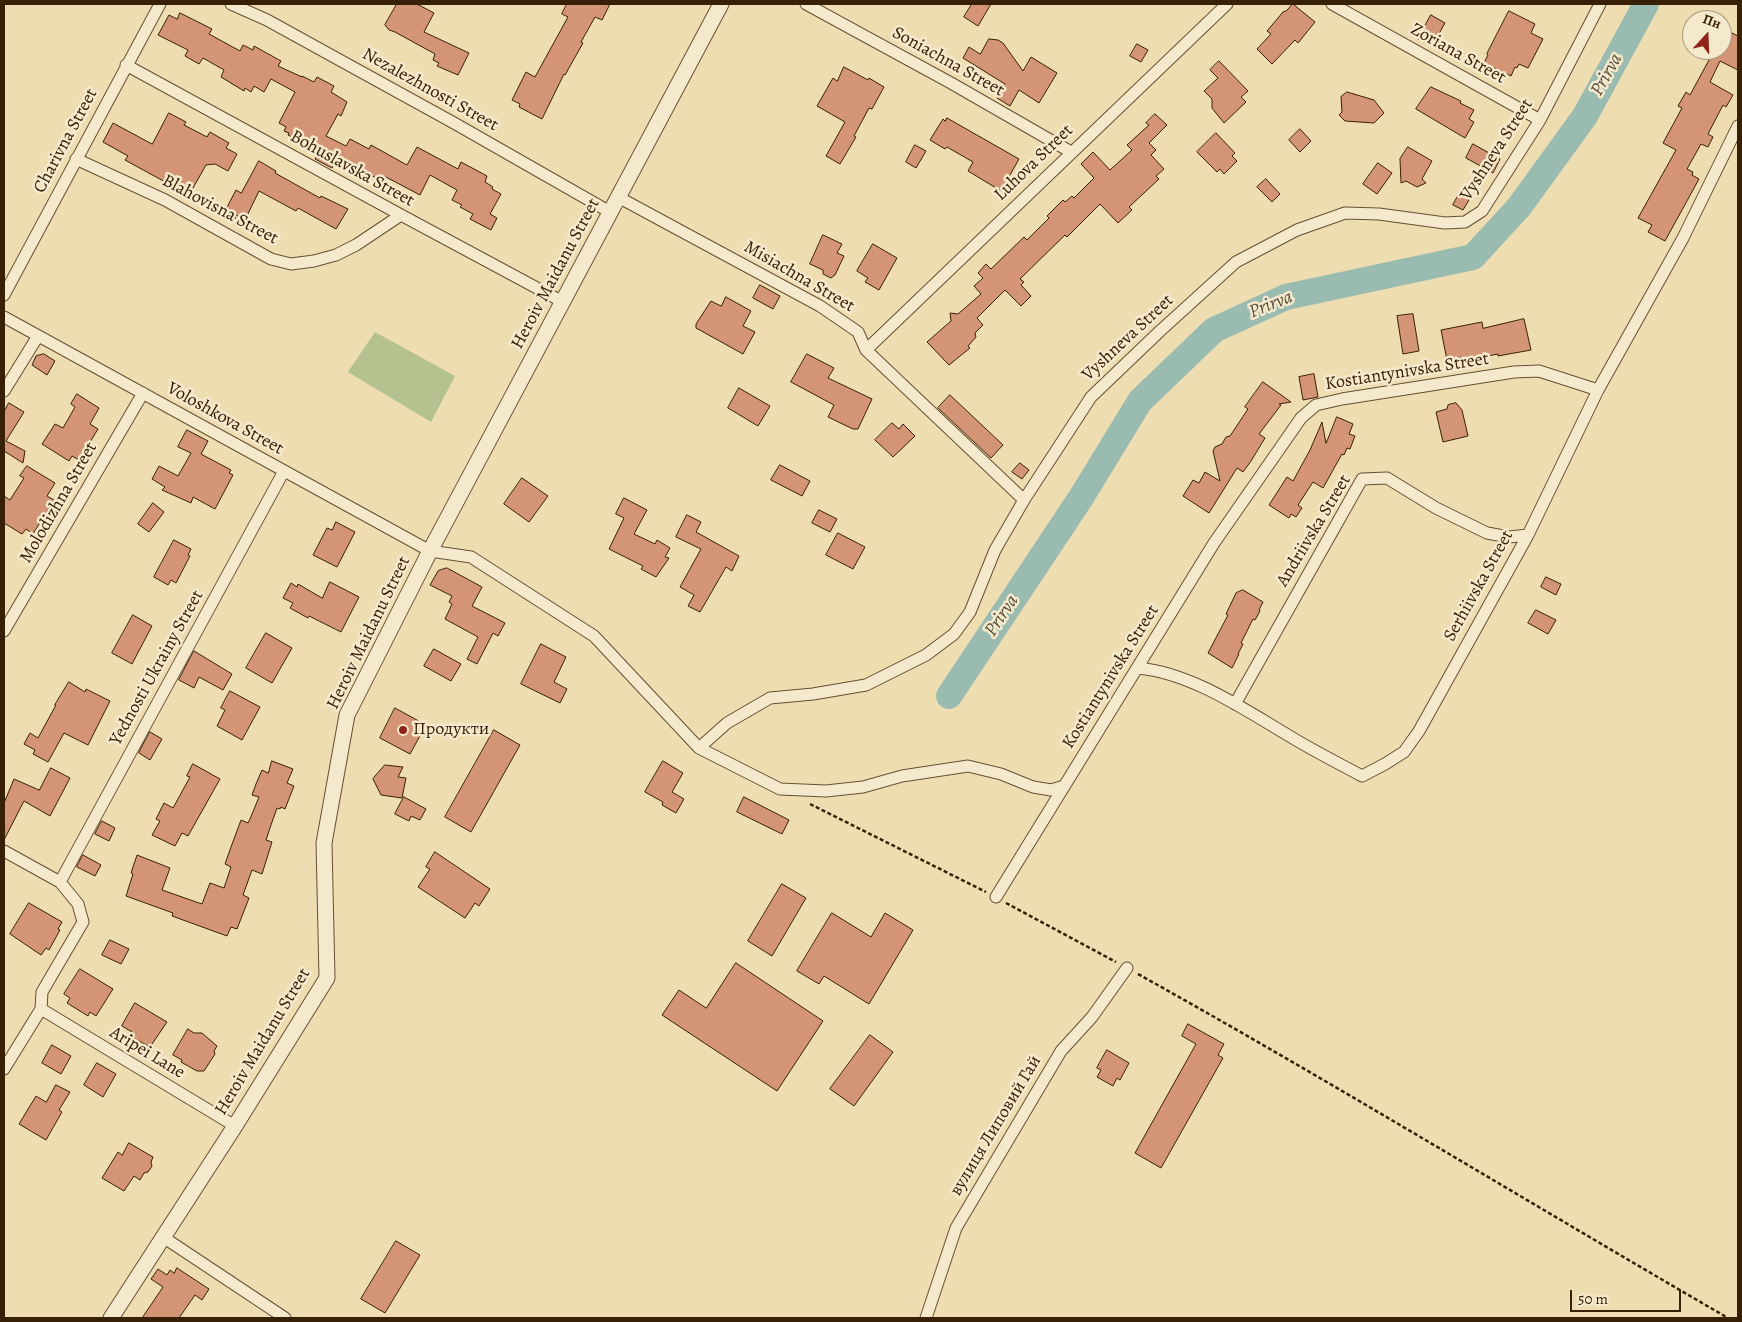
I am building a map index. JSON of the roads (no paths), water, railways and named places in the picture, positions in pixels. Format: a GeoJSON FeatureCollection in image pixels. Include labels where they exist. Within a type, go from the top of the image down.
{"type":"FeatureCollection","features":[{"type":"Feature","properties":{"kind":"street","name":"Charivna Street"},"geometry":{"type":"LineString","coordinates":[[4,295],[160,4]]}},
{"type":"Feature","properties":{"kind":"street","name":"Nezalezhnosti Street"},"geometry":{"type":"LineString","coordinates":[[231,4],[267,20],[610,212]]}},
{"type":"Feature","properties":{"kind":"street","name":"Heroiv Maidanu Street"},"geometry":{"type":"LineString","coordinates":[[110,1318],[327,978],[324,843],[347,715],[430,551],[721,4]]}},
{"type":"Feature","properties":{"kind":"street","name":"Soniachna Street"},"geometry":{"type":"LineString","coordinates":[[806,4],[951,83],[1071,152]]}},
{"type":"Feature","properties":{"kind":"street","name":"Luhova Street"},"geometry":{"type":"LineString","coordinates":[[866,350],[1227,4]]}},
{"type":"Feature","properties":{"kind":"street","name":"Zoriana Street"},"geometry":{"type":"LineString","coordinates":[[1332,4],[1540,120]]}},
{"type":"Feature","properties":{"kind":"street","name":"Vyshneva Street"},"geometry":{"type":"LineString","coordinates":[[699,748],[727,722],[770,698],[813,694],[866,685],[926,656],[954,634],[970,612],[995,550],[1024,500],[1091,397],[1160,330],[1236,262],[1297,230],[1346,214],[1379,214],[1445,223],[1465,222],[1482,211],[1540,120],[1600,4]]}},
{"type":"Feature","properties":{"kind":"street","name":"Bohuslavska Street"},"geometry":{"type":"LineString","coordinates":[[126,65],[563,302]]}},
{"type":"Feature","properties":{"kind":"street"},"geometry":{"type":"LineString","coordinates":[[1598,390],[1683,238],[1738,126]]}},
{"type":"Feature","properties":{"kind":"street","name":"Blahovisna Street"},"geometry":{"type":"LineString","coordinates":[[76,159],[165,200],[271,259],[291,264],[314,261],[336,255],[356,245],[401,215]]}},
{"type":"Feature","properties":{"kind":"street","name":"Misiachna Street"},"geometry":{"type":"LineString","coordinates":[[618,197],[820,306],[858,332],[866,350],[1024,500]]}},
{"type":"Feature","properties":{"kind":"street","name":"Voloshkova Street"},"geometry":{"type":"LineString","coordinates":[[4,317],[430,551]]}},
{"type":"Feature","properties":{"kind":"street"},"geometry":{"type":"LineString","coordinates":[[4,391],[38,336]]}},
{"type":"Feature","properties":{"kind":"street","name":"Kostiantynivska Street"},"geometry":{"type":"LineString","coordinates":[[996,897],[1214,542],[1301,418],[1316,405],[1342,399],[1514,372],[1539,371],[1598,390]]}},
{"type":"Feature","properties":{"kind":"street","name":"Serhiivska Street"},"geometry":{"type":"LineString","coordinates":[[1236,704],[1293,739],[1362,776],[1404,752],[1419,731],[1528,535],[1598,390]]}},
{"type":"Feature","properties":{"kind":"street","name":"Molodizhna Street"},"geometry":{"type":"LineString","coordinates":[[4,631],[143,393]]}},
{"type":"Feature","properties":{"kind":"street","name":"Yednosti Ukrainy Street"},"geometry":{"type":"LineString","coordinates":[[60,882],[284,471]]}},
{"type":"Feature","properties":{"kind":"street","name":"Andriivska Street"},"geometry":{"type":"LineString","coordinates":[[1236,704],[1362,479],[1387,478],[1436,508],[1487,533],[1509,537],[1528,535]]}},
{"type":"Feature","properties":{"kind":"street"},"geometry":{"type":"LineString","coordinates":[[430,551],[471,557],[594,636],[699,748],[780,789],[826,791],[854,788],[902,776],[968,766],[1001,774],[1033,787],[1051,790],[1064,786]]}},
{"type":"Feature","properties":{"kind":"street"},"geometry":{"type":"LineString","coordinates":[[1138,668],[1156,669],[1175,675],[1236,704]]}},
{"type":"Feature","properties":{"kind":"street"},"geometry":{"type":"LineString","coordinates":[[4,851],[60,882],[78,904],[83,922],[42,992],[41,1009],[4,1069]]}},
{"type":"Feature","properties":{"kind":"street","name":"вулиця Липовий Гай"},"geometry":{"type":"LineString","coordinates":[[926,1318],[956,1228],[1061,1050],[1092,1017],[1127,968]]}},
{"type":"Feature","properties":{"kind":"street","name":"Aripei Lane"},"geometry":{"type":"LineString","coordinates":[[41,1009],[234,1126]]}},
{"type":"Feature","properties":{"kind":"street"},"geometry":{"type":"LineString","coordinates":[[163,1236],[284,1318]]}},
{"type":"Feature","properties":{"kind":"waterway","name":"Prirva"},"geometry":{"type":"LineString","coordinates":[[949,696],[1082,496],[1140,401],[1214,330],[1286,297],[1473,257],[1519,207],[1585,116],[1646,4]]}},
{"type":"Feature","properties":{"kind":"place","name":"Продукти"},"geometry":{"type":"Point","coordinates":[403,730]}}]}
